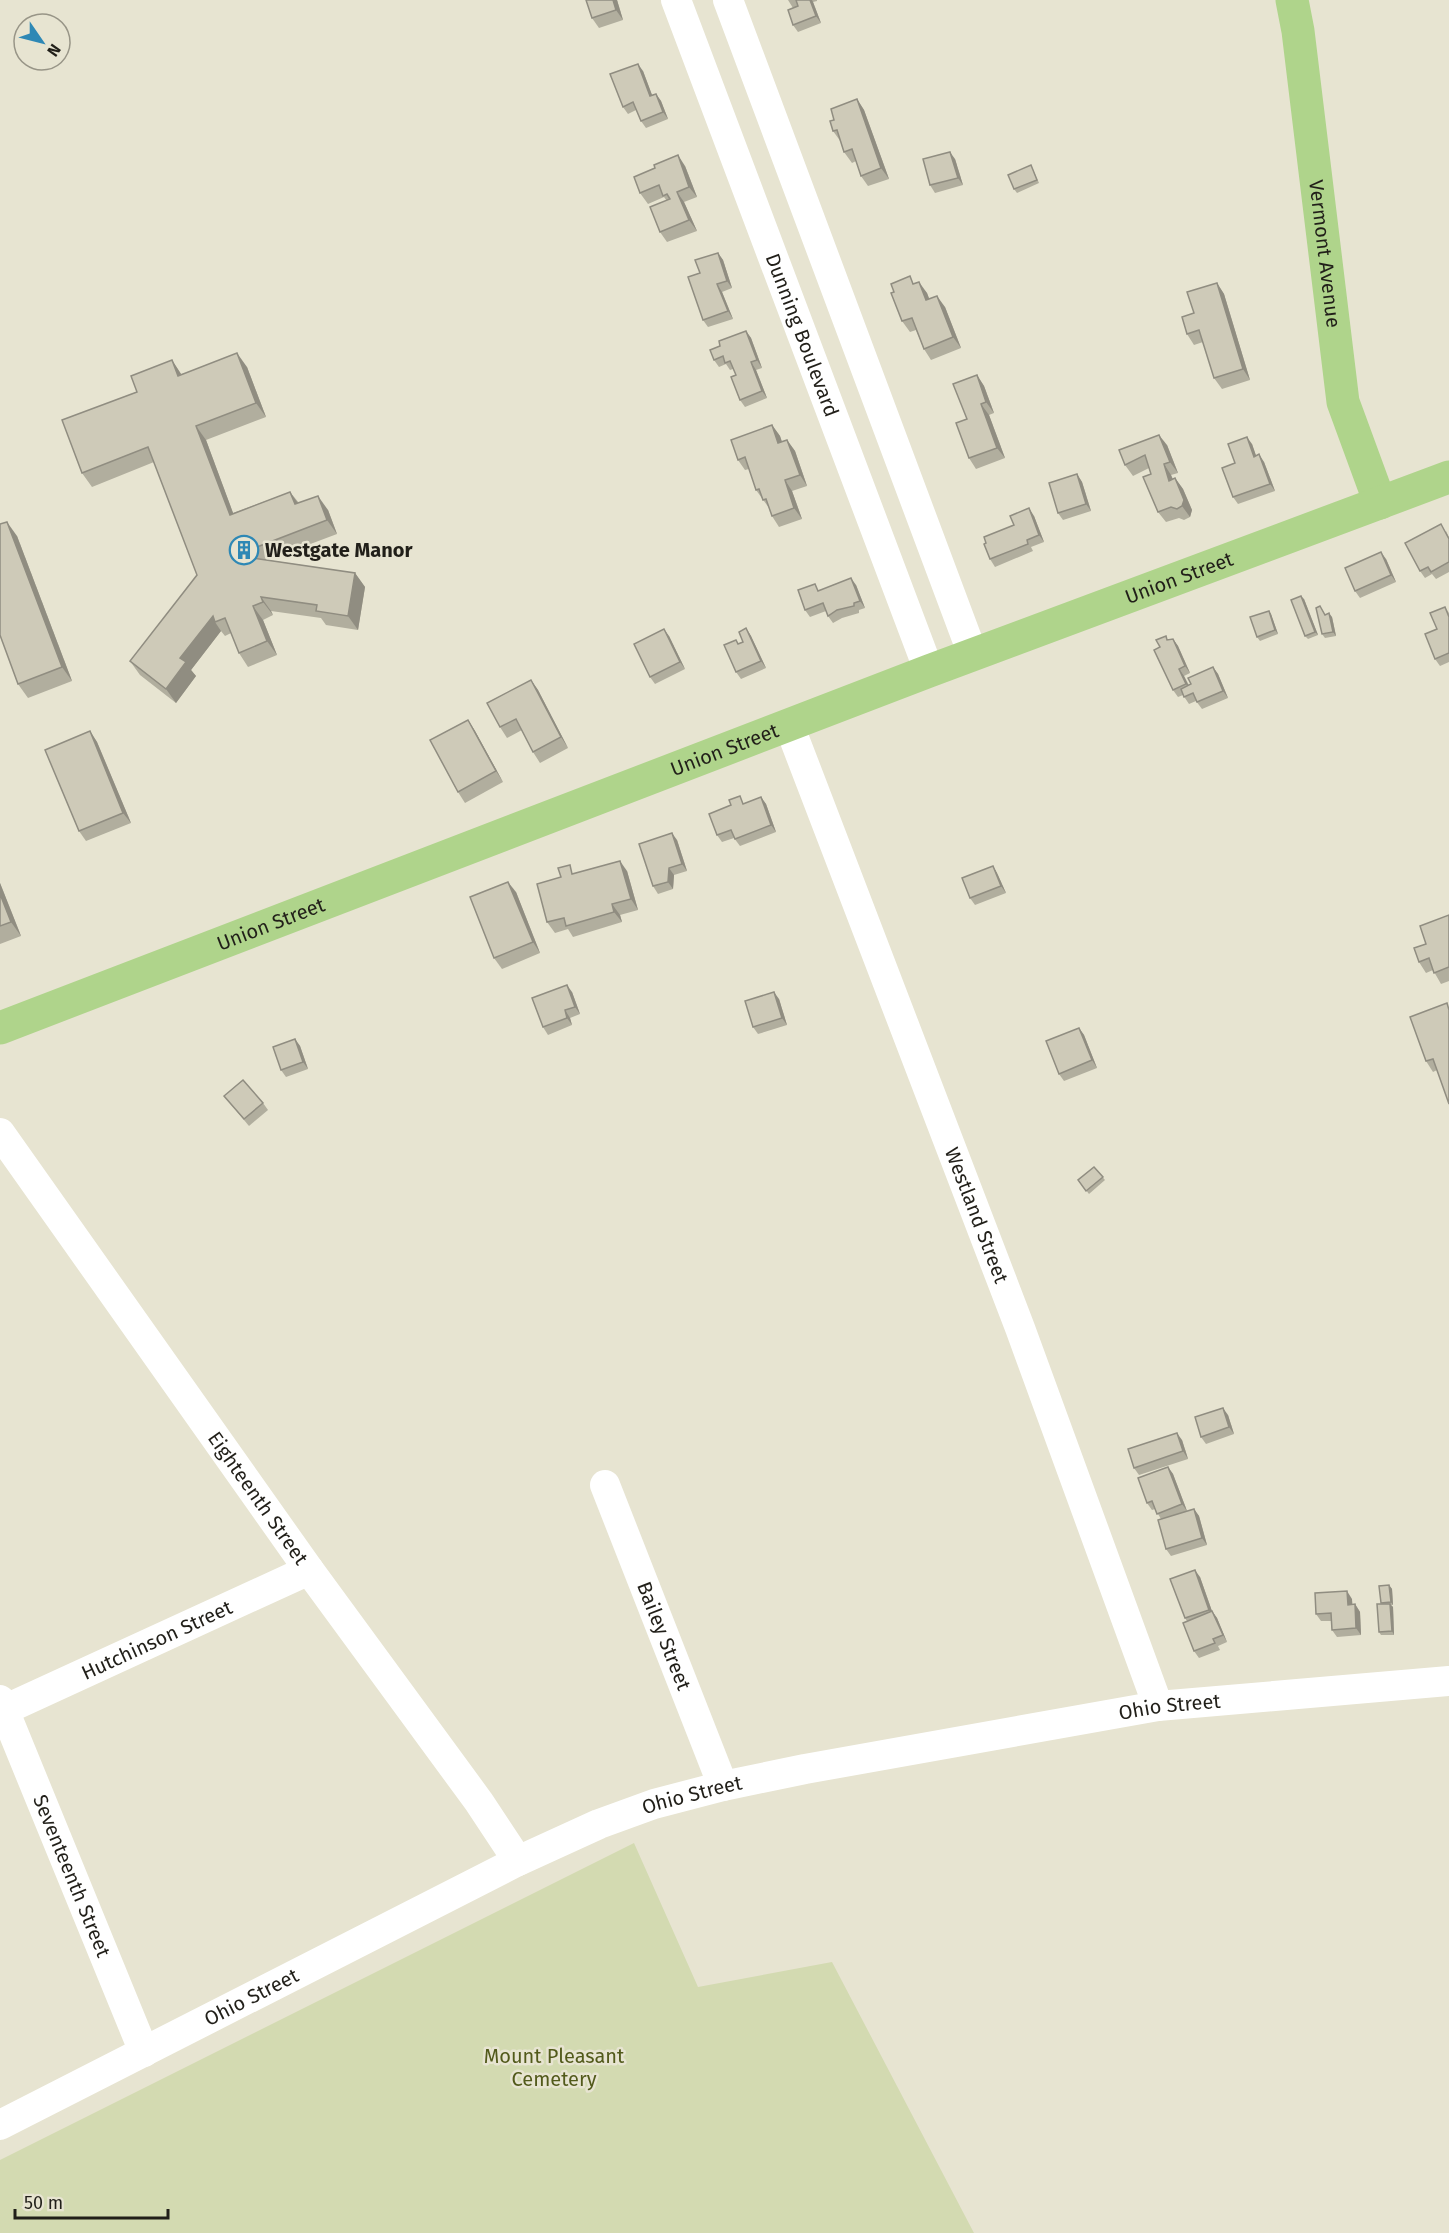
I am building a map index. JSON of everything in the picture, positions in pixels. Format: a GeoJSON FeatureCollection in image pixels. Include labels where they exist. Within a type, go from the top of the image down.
{"type":"FeatureCollection","features":[{"type":"Feature","properties":{"kind":"main road","name":"Vermont Avenue"},"geometry":{"type":"LineString","coordinates":[[1292,0],[1298,31],[1343,402],[1380,503]]}},
{"type":"Feature","properties":{"kind":"main road","name":"Union Street"},"geometry":{"type":"LineString","coordinates":[[0,1028],[928,671],[1449,477]]}},
{"type":"Feature","properties":{"kind":"street","name":"Dunning Boulevard"},"geometry":{"type":"LineString","coordinates":[[676,0],[928,671]]}},
{"type":"Feature","properties":{"kind":"street"},"geometry":{"type":"LineString","coordinates":[[728,0],[973,655]]}},
{"type":"Feature","properties":{"kind":"street","name":"Westland Street"},"geometry":{"type":"LineString","coordinates":[[789,725],[1020,1328],[1158,1706]]}},
{"type":"Feature","properties":{"kind":"street","name":"Eighteenth Street"},"geometry":{"type":"LineString","coordinates":[[0,1133],[309,1570],[479,1802],[518,1861]]}},
{"type":"Feature","properties":{"kind":"street","name":"Bailey Street"},"geometry":{"type":"LineString","coordinates":[[605,1485],[723,1786]]}},
{"type":"Feature","properties":{"kind":"street","name":"Hutchinson Street"},"geometry":{"type":"LineString","coordinates":[[2,1706],[309,1570]]}},
{"type":"Feature","properties":{"kind":"street","name":"Ohio Street"},"geometry":{"type":"LineString","coordinates":[[0,2125],[518,1861],[627,1813],[723,1786],[855,1759],[1158,1706],[1449,1681]]}},
{"type":"Feature","properties":{"kind":"street","name":"Seventeenth Street"},"geometry":{"type":"LineString","coordinates":[[2,1706],[144,2052]]}},
{"type":"Feature","properties":{"kind":"green space","name":"Mount Pleasant Cemetery"},"geometry":{"type":"Polygon","coordinates":[[[634,1843],[698,1987],[832,1962],[974,2233],[0,2233],[0,2160],[634,1843]]]}},
{"type":"Feature","properties":{"kind":"building"},"geometry":{"type":"Polygon","coordinates":[[[586,0],[613,0],[616,10],[592,18],[586,0]]]}},
{"type":"Feature","properties":{"kind":"building"},"geometry":{"type":"Polygon","coordinates":[[[796,0],[810,0],[816,16],[793,25],[788,10],[798,6],[796,0]]]}},
{"type":"Feature","properties":{"kind":"building"},"geometry":{"type":"Polygon","coordinates":[[[638,64],[650,96],[656,94],[663,112],[641,121],[633,102],[623,107],[610,74],[638,64]]]}},
{"type":"Feature","properties":{"kind":"building"},"geometry":{"type":"Polygon","coordinates":[[[857,99],[881,168],[861,176],[852,149],[844,152],[837,130],[833,131],[830,121],[834,120],[831,109],[857,99]]]}},
{"type":"Feature","properties":{"kind":"building"},"geometry":{"type":"Polygon","coordinates":[[[950,152],[958,178],[930,185],[923,159],[950,152]]]}},
{"type":"Feature","properties":{"kind":"building"},"geometry":{"type":"Polygon","coordinates":[[[678,155],[689,187],[677,192],[689,220],[660,232],[650,207],[670,199],[667,194],[663,196],[659,185],[640,193],[634,177],[678,155]]]}},
{"type":"Feature","properties":{"kind":"building"},"geometry":{"type":"Polygon","coordinates":[[[1031,165],[1037,180],[1014,189],[1008,175],[1031,165]]]}},
{"type":"Feature","properties":{"kind":"building"},"geometry":{"type":"Polygon","coordinates":[[[718,253],[727,281],[717,284],[728,311],[703,320],[688,277],[700,273],[695,260],[718,253]]]}},
{"type":"Feature","properties":{"kind":"building"},"geometry":{"type":"Polygon","coordinates":[[[910,276],[913,284],[919,282],[926,300],[937,296],[953,337],[924,349],[912,318],[902,321],[891,293],[894,292],[891,284],[910,276]]]}},
{"type":"Feature","properties":{"kind":"building"},"geometry":{"type":"Polygon","coordinates":[[[1217,283],[1243,369],[1214,378],[1199,330],[1187,334],[1182,317],[1194,313],[1187,292],[1217,283]]]}},
{"type":"Feature","properties":{"kind":"building"},"geometry":{"type":"Polygon","coordinates":[[[746,331],[757,360],[751,362],[762,391],[740,400],[731,377],[736,375],[730,361],[725,363],[723,356],[714,360],[710,350],[720,346],[719,341],[746,331]]]}},
{"type":"Feature","properties":{"kind":"building","name":"Westgate Manor"},"geometry":{"type":"Polygon","coordinates":[[[237,353],[256,403],[196,426],[230,515],[290,492],[295,504],[318,496],[327,520],[244,552],[245,557],[355,573],[348,616],[316,611],[317,605],[261,597],[263,602],[253,606],[267,641],[239,653],[225,618],[215,622],[213,616],[180,658],[186,662],[166,689],[130,661],[197,575],[148,447],[82,473],[62,420],[137,392],[131,376],[172,360],[178,376],[237,353]]]}},
{"type":"Feature","properties":{"kind":"building"},"geometry":{"type":"Polygon","coordinates":[[[977,375],[986,402],[981,404],[997,448],[969,458],[956,423],[967,419],[953,384],[977,375]]]}},
{"type":"Feature","properties":{"kind":"building"},"geometry":{"type":"Polygon","coordinates":[[[772,425],[778,443],[787,440],[800,475],[785,480],[794,508],[772,516],[766,499],[763,500],[759,489],[756,490],[745,457],[738,460],[731,440],[772,425]]]}},
{"type":"Feature","properties":{"kind":"building"},"geometry":{"type":"Polygon","coordinates":[[[1159,435],[1170,462],[1164,464],[1169,481],[1175,478],[1184,500],[1182,506],[1177,509],[1171,507],[1158,512],[1143,477],[1151,474],[1145,455],[1125,465],[1119,450],[1159,435]]]}},
{"type":"Feature","properties":{"kind":"building"},"geometry":{"type":"Polygon","coordinates":[[[1247,437],[1254,457],[1259,454],[1270,484],[1233,497],[1222,468],[1235,463],[1228,444],[1247,437]]]}},
{"type":"Feature","properties":{"kind":"building"},"geometry":{"type":"Polygon","coordinates":[[[1077,474],[1086,504],[1058,513],[1049,483],[1077,474]]]}},
{"type":"Feature","properties":{"kind":"building"},"geometry":{"type":"Polygon","coordinates":[[[1029,508],[1039,535],[1027,540],[1028,544],[990,559],[984,544],[986,543],[984,537],[1014,525],[1010,516],[1029,508]]]}},
{"type":"Feature","properties":{"kind":"building"},"geometry":{"type":"Polygon","coordinates":[[[7,522],[62,667],[18,684],[0,635],[0,524],[7,522]]]}},
{"type":"Feature","properties":{"kind":"building"},"geometry":{"type":"Polygon","coordinates":[[[1441,524],[1449,539],[1449,562],[1431,572],[1428,567],[1420,571],[1405,543],[1441,524]]]}},
{"type":"Feature","properties":{"kind":"building"},"geometry":{"type":"Polygon","coordinates":[[[1381,552],[1391,575],[1355,591],[1345,568],[1381,552]]]}},
{"type":"Feature","properties":{"kind":"building"},"geometry":{"type":"Polygon","coordinates":[[[851,578],[860,601],[854,603],[854,606],[837,610],[828,616],[823,603],[805,610],[798,590],[815,584],[818,591],[851,578]]]}},
{"type":"Feature","properties":{"kind":"building"},"geometry":{"type":"Polygon","coordinates":[[[1301,596],[1315,632],[1305,636],[1291,600],[1301,596]]]}},
{"type":"Feature","properties":{"kind":"building"},"geometry":{"type":"Polygon","coordinates":[[[1320,606],[1325,615],[1329,613],[1333,632],[1322,634],[1316,608],[1320,606]]]}},
{"type":"Feature","properties":{"kind":"building"},"geometry":{"type":"Polygon","coordinates":[[[1445,607],[1449,617],[1449,653],[1435,659],[1425,634],[1437,629],[1430,613],[1445,607]]]}},
{"type":"Feature","properties":{"kind":"building"},"geometry":{"type":"Polygon","coordinates":[[[1269,611],[1275,630],[1257,637],[1250,617],[1269,611]]]}},
{"type":"Feature","properties":{"kind":"building"},"geometry":{"type":"Polygon","coordinates":[[[746,628],[761,661],[736,672],[724,645],[736,640],[738,644],[743,642],[739,632],[746,628]]]}},
{"type":"Feature","properties":{"kind":"building"},"geometry":{"type":"Polygon","coordinates":[[[664,629],[680,662],[650,677],[634,644],[664,629]]]}},
{"type":"Feature","properties":{"kind":"building"},"geometry":{"type":"Polygon","coordinates":[[[1166,636],[1167,640],[1173,639],[1185,666],[1179,669],[1186,684],[1173,690],[1154,650],[1160,647],[1156,640],[1166,636]]]}},
{"type":"Feature","properties":{"kind":"building"},"geometry":{"type":"Polygon","coordinates":[[[1213,667],[1223,691],[1197,702],[1193,693],[1184,697],[1181,689],[1191,684],[1188,678],[1213,667]]]}},
{"type":"Feature","properties":{"kind":"building"},"geometry":{"type":"Polygon","coordinates":[[[531,680],[561,737],[533,752],[516,719],[500,727],[487,703],[531,680]]]}},
{"type":"Feature","properties":{"kind":"building"},"geometry":{"type":"Polygon","coordinates":[[[468,720],[496,771],[458,792],[430,740],[468,720]]]}},
{"type":"Feature","properties":{"kind":"building"},"geometry":{"type":"Polygon","coordinates":[[[90,731],[123,813],[79,831],[45,750],[90,731]]]}},
{"type":"Feature","properties":{"kind":"building"},"geometry":{"type":"Polygon","coordinates":[[[740,796],[743,804],[761,797],[771,825],[735,839],[731,830],[717,835],[709,814],[731,805],[729,800],[740,796]]]}},
{"type":"Feature","properties":{"kind":"building"},"geometry":{"type":"Polygon","coordinates":[[[672,833],[682,864],[669,868],[668,882],[653,886],[639,844],[672,833]]]}},
{"type":"Feature","properties":{"kind":"building"},"geometry":{"type":"Polygon","coordinates":[[[620,861],[631,899],[612,904],[614,912],[566,926],[564,918],[547,922],[537,884],[561,877],[558,868],[570,865],[572,874],[620,861]]]}},
{"type":"Feature","properties":{"kind":"building"},"geometry":{"type":"Polygon","coordinates":[[[993,866],[1001,886],[970,898],[962,878],[993,866]]]}},
{"type":"Feature","properties":{"kind":"building"},"geometry":{"type":"Polygon","coordinates":[[[508,882],[533,942],[494,958],[470,897],[508,882]]]}},
{"type":"Feature","properties":{"kind":"building"},"geometry":{"type":"Polygon","coordinates":[[[0,894],[11,922],[0,926],[0,894]]]}},
{"type":"Feature","properties":{"kind":"building"},"geometry":{"type":"Polygon","coordinates":[[[1449,915],[1449,967],[1434,973],[1429,958],[1419,962],[1414,948],[1426,944],[1420,926],[1449,915]]]}},
{"type":"Feature","properties":{"kind":"building"},"geometry":{"type":"Polygon","coordinates":[[[567,985],[575,1007],[565,1010],[567,1018],[543,1027],[532,998],[567,985]]]}},
{"type":"Feature","properties":{"kind":"building"},"geometry":{"type":"Polygon","coordinates":[[[774,992],[782,1018],[753,1027],[745,1001],[774,992]]]}},
{"type":"Feature","properties":{"kind":"building"},"geometry":{"type":"Polygon","coordinates":[[[1447,1003],[1449,1010],[1449,1104],[1433,1059],[1426,1061],[1410,1017],[1447,1003]]]}},
{"type":"Feature","properties":{"kind":"building"},"geometry":{"type":"Polygon","coordinates":[[[1079,1028],[1092,1060],[1059,1074],[1046,1041],[1079,1028]]]}},
{"type":"Feature","properties":{"kind":"building"},"geometry":{"type":"Polygon","coordinates":[[[295,1039],[303,1062],[281,1070],[273,1047],[295,1039]]]}},
{"type":"Feature","properties":{"kind":"building"},"geometry":{"type":"Polygon","coordinates":[[[243,1080],[263,1103],[244,1119],[224,1096],[243,1080]]]}},
{"type":"Feature","properties":{"kind":"building"},"geometry":{"type":"Polygon","coordinates":[[[1094,1167],[1103,1177],[1086,1191],[1078,1180],[1094,1167]]]}},
{"type":"Feature","properties":{"kind":"building"},"geometry":{"type":"Polygon","coordinates":[[[1223,1408],[1229,1427],[1201,1437],[1195,1417],[1223,1408]]]}},
{"type":"Feature","properties":{"kind":"building"},"geometry":{"type":"Polygon","coordinates":[[[1177,1433],[1183,1451],[1134,1468],[1128,1449],[1177,1433]]]}},
{"type":"Feature","properties":{"kind":"building"},"geometry":{"type":"Polygon","coordinates":[[[1168,1467],[1182,1504],[1157,1514],[1152,1501],[1147,1503],[1138,1478],[1168,1467]]]}},
{"type":"Feature","properties":{"kind":"building"},"geometry":{"type":"Polygon","coordinates":[[[1194,1509],[1202,1538],[1166,1549],[1158,1520],[1194,1509]]]}},
{"type":"Feature","properties":{"kind":"building"},"geometry":{"type":"Polygon","coordinates":[[[1195,1570],[1209,1610],[1185,1618],[1170,1579],[1195,1570]]]}},
{"type":"Feature","properties":{"kind":"building"},"geometry":{"type":"Polygon","coordinates":[[[1389,1585],[1391,1602],[1381,1603],[1379,1586],[1389,1585]]]}},
{"type":"Feature","properties":{"kind":"building"},"geometry":{"type":"Polygon","coordinates":[[[1347,1591],[1348,1605],[1355,1604],[1356,1628],[1332,1630],[1331,1613],[1316,1614],[1315,1593],[1347,1591]]]}},
{"type":"Feature","properties":{"kind":"building"},"geometry":{"type":"Polygon","coordinates":[[[1377,1604],[1390,1604],[1392,1631],[1379,1632],[1377,1604]]]}},
{"type":"Feature","properties":{"kind":"building"},"geometry":{"type":"Polygon","coordinates":[[[1212,1611],[1223,1635],[1213,1639],[1215,1643],[1194,1651],[1183,1623],[1212,1611]]]}},
{"type":"Feature","properties":{"kind":"place","name":"Westgate Manor"},"geometry":{"type":"Point","coordinates":[244,550]}}]}
